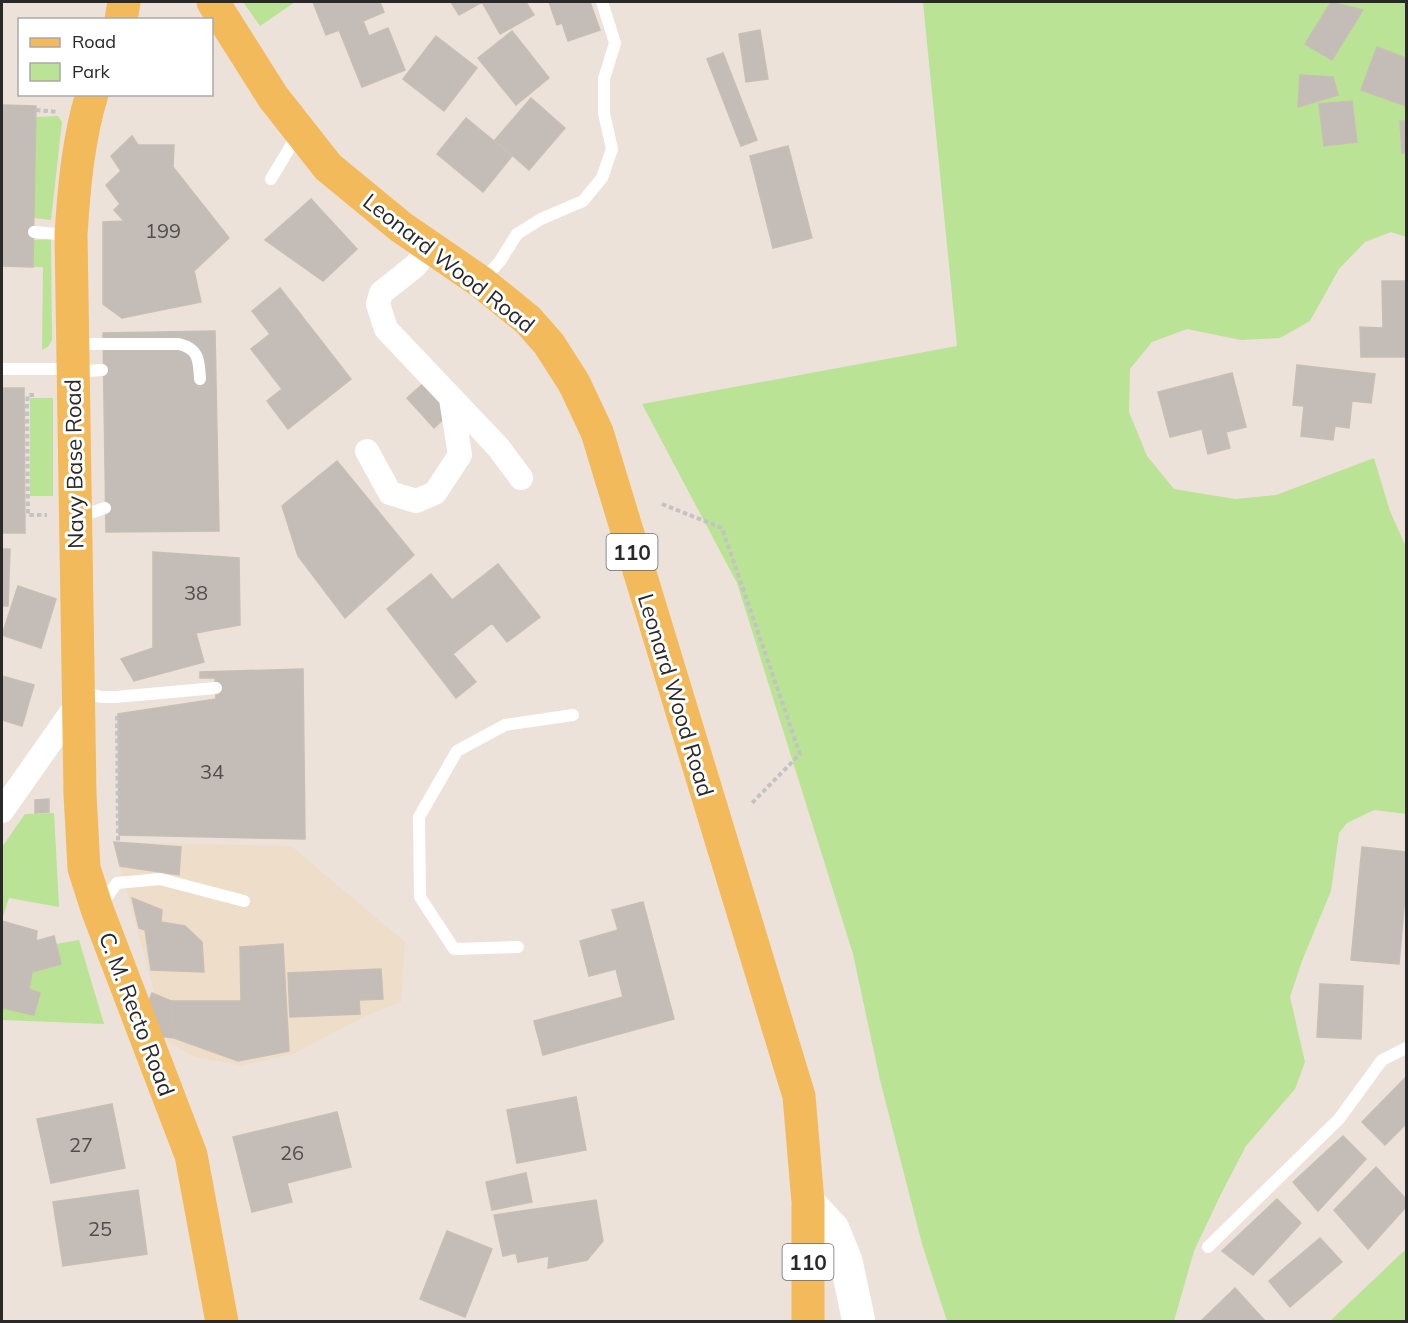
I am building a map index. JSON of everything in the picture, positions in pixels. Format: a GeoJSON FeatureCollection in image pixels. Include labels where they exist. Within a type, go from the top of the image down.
{"type":"FeatureCollection","features":[{"type":"Feature","properties":{"kind":"main road"},"geometry":{"type":"LineString","coordinates":[[121,18],[124,2]]}},
{"type":"Feature","properties":{"kind":"main road","name":"Leonard Wood Road"},"geometry":{"type":"LineString","coordinates":[[213,2],[221,30],[328,167],[401,227],[481,282],[528,320],[549,344],[574,383],[597,432],[799,1096],[808,1202],[808,1322]]}},
{"type":"Feature","properties":{"kind":"main road","name":"Navy Base Road"},"geometry":{"type":"LineString","coordinates":[[78,697],[61,517],[80,364],[71,235],[82,131],[91,96]]}},
{"type":"Feature","properties":{"kind":"main road","name":"C. M. Recto Road"},"geometry":{"type":"LineString","coordinates":[[78,697],[84,868],[97,909],[190,1155],[222,1322]]}},
{"type":"Feature","properties":{"kind":"main road"},"geometry":{"type":"LineString","coordinates":[[808,1202],[833,1228],[846,1261],[859,1322]]}},
{"type":"Feature","properties":{"kind":"street"},"geometry":{"type":"LineString","coordinates":[[430,248],[415,266],[381,293],[378,304],[386,329],[498,447],[521,478]]}},
{"type":"Feature","properties":{"kind":"street"},"geometry":{"type":"LineString","coordinates":[[367,452],[390,493],[416,501],[435,493],[460,455],[451,399]]}},
{"type":"Feature","properties":{"kind":"street"},"geometry":{"type":"LineString","coordinates":[[2,811],[78,697]]}},
{"type":"Feature","properties":{"kind":"lane"},"geometry":{"type":"LineString","coordinates":[[481,282],[500,261],[517,234],[541,219],[583,201],[602,178],[612,149],[604,113],[604,80],[615,43],[602,2]]}},
{"type":"Feature","properties":{"kind":"lane"},"geometry":{"type":"LineString","coordinates":[[271,179],[299,132]]}},
{"type":"Feature","properties":{"kind":"lane"},"geometry":{"type":"LineString","coordinates":[[34,232],[71,235]]}},
{"type":"Feature","properties":{"kind":"lane"},"geometry":{"type":"LineString","coordinates":[[2,369],[80,364],[179,344],[189,346],[196,354],[200,379]]}},
{"type":"Feature","properties":{"kind":"lane"},"geometry":{"type":"LineString","coordinates":[[61,517],[105,508]]}},
{"type":"Feature","properties":{"kind":"lane"},"geometry":{"type":"LineString","coordinates":[[78,697],[108,697],[216,688]]}},
{"type":"Feature","properties":{"kind":"lane"},"geometry":{"type":"LineString","coordinates":[[518,947],[454,949],[420,897],[419,817],[457,751],[505,725],[573,715]]}},
{"type":"Feature","properties":{"kind":"lane"},"geometry":{"type":"LineString","coordinates":[[97,909],[117,883],[160,879],[244,901]]}},
{"type":"Feature","properties":{"kind":"lane"},"geometry":{"type":"LineString","coordinates":[[1208,1246],[1340,1119],[1382,1060],[1407,1048]]}},
{"type":"Feature","properties":{"kind":"path"},"geometry":{"type":"LineString","coordinates":[[36,110],[52,111]]}},
{"type":"Feature","properties":{"kind":"path"},"geometry":{"type":"LineString","coordinates":[[34,395],[28,395],[27,402],[28,515],[61,517]]}},
{"type":"Feature","properties":{"kind":"path"},"geometry":{"type":"LineString","coordinates":[[662,504],[722,528],[800,754],[751,804]]}},
{"type":"Feature","properties":{"kind":"path"},"geometry":{"type":"LineString","coordinates":[[117,712],[118,843]]}},
{"type":"Feature","properties":{"kind":"shaded area"},"geometry":{"type":"Polygon","coordinates":[[[113,842],[291,846],[405,942],[401,1002],[365,1016],[293,1054],[241,1066],[195,1057],[168,1042],[113,842]]]}},
{"type":"Feature","properties":{"kind":"green space"},"geometry":{"type":"Polygon","coordinates":[[[243,2],[295,2],[260,26],[243,2]]]}},
{"type":"Feature","properties":{"kind":"green space"},"geometry":{"type":"Polygon","coordinates":[[[923,2],[1406,2],[1406,237],[1391,232],[1365,242],[1339,269],[1310,321],[1280,338],[1241,340],[1187,329],[1152,342],[1130,369],[1129,412],[1147,456],[1174,489],[1235,499],[1276,495],[1374,458],[1390,511],[1406,547],[1406,814],[1374,810],[1347,823],[1339,833],[1331,891],[1290,997],[1305,1062],[1295,1089],[1246,1146],[1221,1194],[1194,1251],[1174,1321],[947,1321],[922,1244],[880,1080],[853,954],[737,583],[642,404],[957,346],[923,2]]]}},
{"type":"Feature","properties":{"kind":"green space"},"geometry":{"type":"Polygon","coordinates":[[[58,116],[62,122],[51,220],[34,218],[36,117],[58,116]]]}},
{"type":"Feature","properties":{"kind":"green space"},"geometry":{"type":"Polygon","coordinates":[[[51,239],[52,340],[48,347],[42,350],[43,267],[33,267],[33,240],[51,239]]]}},
{"type":"Feature","properties":{"kind":"green space"},"geometry":{"type":"Polygon","coordinates":[[[30,398],[53,398],[53,496],[30,496],[30,398]]]}},
{"type":"Feature","properties":{"kind":"green space"},"geometry":{"type":"Polygon","coordinates":[[[54,813],[59,907],[9,898],[2,920],[2,847],[25,814],[54,813]]]}},
{"type":"Feature","properties":{"kind":"green space"},"geometry":{"type":"Polygon","coordinates":[[[79,940],[104,1024],[2,1020],[3,1008],[29,989],[32,972],[61,964],[56,944],[79,940]]]}},
{"type":"Feature","properties":{"kind":"green space"},"geometry":{"type":"Polygon","coordinates":[[[1406,1249],[1406,1321],[1330,1321],[1406,1249]]]}},
{"type":"Feature","properties":{"kind":"building"},"geometry":{"type":"Polygon","coordinates":[[[313,2],[380,2],[384,12],[363,21],[369,36],[388,28],[405,70],[362,87],[339,30],[326,35],[313,2]]]}},
{"type":"Feature","properties":{"kind":"building"},"geometry":{"type":"Polygon","coordinates":[[[451,2],[482,2],[459,15],[451,2]]]}},
{"type":"Feature","properties":{"kind":"building"},"geometry":{"type":"Polygon","coordinates":[[[482,2],[526,2],[534,15],[500,34],[482,2]]]}},
{"type":"Feature","properties":{"kind":"building"},"geometry":{"type":"Polygon","coordinates":[[[549,2],[590,2],[600,30],[568,41],[562,23],[557,25],[549,2]]]}},
{"type":"Feature","properties":{"kind":"building"},"geometry":{"type":"Polygon","coordinates":[[[1331,2],[1363,10],[1332,60],[1305,44],[1331,2]]]}},
{"type":"Feature","properties":{"kind":"building"},"geometry":{"type":"Polygon","coordinates":[[[760,30],[768,79],[746,82],[739,34],[760,30]]]}},
{"type":"Feature","properties":{"kind":"building"},"geometry":{"type":"Polygon","coordinates":[[[512,31],[549,78],[516,105],[478,58],[512,31]]]}},
{"type":"Feature","properties":{"kind":"building"},"geometry":{"type":"Polygon","coordinates":[[[436,36],[477,68],[444,111],[403,79],[436,36]]]}},
{"type":"Feature","properties":{"kind":"building"},"geometry":{"type":"Polygon","coordinates":[[[1377,47],[1406,58],[1406,106],[1361,90],[1377,47]]]}},
{"type":"Feature","properties":{"kind":"building"},"geometry":{"type":"Polygon","coordinates":[[[723,53],[757,140],[741,146],[707,59],[723,53]]]}},
{"type":"Feature","properties":{"kind":"building"},"geometry":{"type":"Polygon","coordinates":[[[1300,75],[1333,77],[1338,95],[1298,107],[1300,75]]]}},
{"type":"Feature","properties":{"kind":"building"},"geometry":{"type":"Polygon","coordinates":[[[531,98],[565,128],[529,170],[495,140],[531,98]]]}},
{"type":"Feature","properties":{"kind":"building"},"geometry":{"type":"Polygon","coordinates":[[[1352,101],[1357,142],[1324,146],[1319,104],[1352,101]]]}},
{"type":"Feature","properties":{"kind":"building"},"geometry":{"type":"Polygon","coordinates":[[[2,105],[36,106],[33,267],[2,266],[2,105]]]}},
{"type":"Feature","properties":{"kind":"building"},"geometry":{"type":"Polygon","coordinates":[[[466,118],[512,156],[483,192],[437,154],[466,118]]]}},
{"type":"Feature","properties":{"kind":"building"},"geometry":{"type":"Polygon","coordinates":[[[1400,121],[1406,121],[1406,153],[1402,153],[1400,121]]]}},
{"type":"Feature","properties":{"kind":"building"},"geometry":{"type":"Polygon","coordinates":[[[132,136],[138,145],[174,145],[173,167],[229,238],[194,271],[201,302],[122,318],[103,304],[103,222],[124,221],[114,210],[120,204],[106,185],[121,171],[111,156],[132,136]]]}},
{"type":"Feature","properties":{"kind":"building"},"geometry":{"type":"Polygon","coordinates":[[[788,146],[812,238],[773,248],[750,156],[788,146]]]}},
{"type":"Feature","properties":{"kind":"building"},"geometry":{"type":"Polygon","coordinates":[[[311,199],[357,249],[323,281],[265,240],[311,199]]]}},
{"type":"Feature","properties":{"kind":"building"},"geometry":{"type":"Polygon","coordinates":[[[1382,281],[1406,281],[1406,357],[1361,357],[1360,327],[1383,328],[1382,281]]]}},
{"type":"Feature","properties":{"kind":"building"},"geometry":{"type":"Polygon","coordinates":[[[280,288],[351,379],[288,429],[267,401],[282,389],[251,349],[270,334],[252,311],[280,288]]]}},
{"type":"Feature","properties":{"kind":"building"},"geometry":{"type":"Polygon","coordinates":[[[215,331],[219,531],[106,532],[103,333],[215,331]]]}},
{"type":"Feature","properties":{"kind":"building"},"geometry":{"type":"Polygon","coordinates":[[[1297,365],[1375,374],[1371,403],[1352,401],[1349,428],[1335,426],[1333,440],[1301,436],[1304,406],[1293,405],[1297,365]]]}},
{"type":"Feature","properties":{"kind":"building"},"geometry":{"type":"Polygon","coordinates":[[[1232,373],[1246,427],[1226,432],[1230,448],[1208,454],[1202,429],[1170,437],[1158,392],[1232,373]]]}},
{"type":"Feature","properties":{"kind":"building"},"geometry":{"type":"Polygon","coordinates":[[[425,382],[451,412],[434,428],[407,398],[425,382]]]}},
{"type":"Feature","properties":{"kind":"building"},"geometry":{"type":"Polygon","coordinates":[[[2,388],[24,388],[25,533],[2,533],[2,388]]]}},
{"type":"Feature","properties":{"kind":"building"},"geometry":{"type":"Polygon","coordinates":[[[337,461],[414,555],[345,618],[298,556],[282,506],[337,461]]]}},
{"type":"Feature","properties":{"kind":"building"},"geometry":{"type":"Polygon","coordinates":[[[2,549],[10,549],[8,606],[2,606],[2,549]]]}},
{"type":"Feature","properties":{"kind":"building"},"geometry":{"type":"Polygon","coordinates":[[[153,552],[239,558],[240,625],[196,633],[204,662],[134,681],[121,659],[153,648],[153,552]]]}},
{"type":"Feature","properties":{"kind":"building"},"geometry":{"type":"Polygon","coordinates":[[[498,564],[540,617],[507,642],[492,623],[453,654],[476,682],[456,698],[387,609],[431,574],[452,600],[498,564]]]}},
{"type":"Feature","properties":{"kind":"building"},"geometry":{"type":"Polygon","coordinates":[[[18,586],[56,599],[41,648],[2,635],[18,586]]]}},
{"type":"Feature","properties":{"kind":"building"},"geometry":{"type":"Polygon","coordinates":[[[303,669],[305,839],[119,835],[118,714],[216,699],[215,678],[200,678],[200,672],[303,669]]]}},
{"type":"Feature","properties":{"kind":"building"},"geometry":{"type":"Polygon","coordinates":[[[2,676],[34,685],[22,726],[2,720],[2,676]]]}},
{"type":"Feature","properties":{"kind":"building"},"geometry":{"type":"Polygon","coordinates":[[[49,799],[49,812],[35,813],[35,800],[49,799]]]}},
{"type":"Feature","properties":{"kind":"building"},"geometry":{"type":"Polygon","coordinates":[[[114,842],[181,847],[179,875],[120,866],[114,842]]]}},
{"type":"Feature","properties":{"kind":"building"},"geometry":{"type":"Polygon","coordinates":[[[1362,847],[1406,852],[1406,885],[1399,964],[1351,960],[1362,847]]]}},
{"type":"Feature","properties":{"kind":"building"},"geometry":{"type":"Polygon","coordinates":[[[132,898],[162,910],[161,922],[185,926],[202,942],[204,972],[151,970],[145,930],[139,928],[132,898]]]}},
{"type":"Feature","properties":{"kind":"building"},"geometry":{"type":"Polygon","coordinates":[[[643,902],[674,1019],[543,1055],[534,1021],[623,997],[616,969],[589,976],[580,941],[618,930],[612,910],[643,902]]]}},
{"type":"Feature","properties":{"kind":"building"},"geometry":{"type":"Polygon","coordinates":[[[2,921],[37,931],[36,941],[54,936],[61,964],[32,972],[29,989],[40,993],[34,1015],[3,1008],[2,1013],[2,921]]]}},
{"type":"Feature","properties":{"kind":"building"},"geometry":{"type":"Polygon","coordinates":[[[283,944],[289,1051],[238,1061],[174,1038],[171,1001],[241,1001],[240,947],[283,944]]]}},
{"type":"Feature","properties":{"kind":"building"},"geometry":{"type":"Polygon","coordinates":[[[381,969],[383,999],[359,1000],[360,1014],[290,1017],[288,973],[381,969]]]}},
{"type":"Feature","properties":{"kind":"building"},"geometry":{"type":"Polygon","coordinates":[[[1320,984],[1363,986],[1361,1039],[1317,1037],[1320,984]]]}},
{"type":"Feature","properties":{"kind":"building"},"geometry":{"type":"Polygon","coordinates":[[[152,993],[171,1001],[174,1038],[157,1036],[145,1011],[152,993]]]}},
{"type":"Feature","properties":{"kind":"building"},"geometry":{"type":"Polygon","coordinates":[[[1406,1077],[1406,1124],[1385,1145],[1362,1122],[1406,1077]]]}},
{"type":"Feature","properties":{"kind":"building"},"geometry":{"type":"Polygon","coordinates":[[[576,1097],[586,1150],[517,1163],[507,1110],[576,1097]]]}},
{"type":"Feature","properties":{"kind":"building"},"geometry":{"type":"Polygon","coordinates":[[[112,1104],[125,1168],[51,1183],[37,1119],[112,1104]]]}},
{"type":"Feature","properties":{"kind":"building"},"geometry":{"type":"Polygon","coordinates":[[[337,1112],[351,1167],[287,1183],[292,1202],[252,1212],[233,1137],[337,1112]]]}},
{"type":"Feature","properties":{"kind":"building"},"geometry":{"type":"Polygon","coordinates":[[[1343,1136],[1366,1159],[1318,1211],[1293,1182],[1343,1136]]]}},
{"type":"Feature","properties":{"kind":"building"},"geometry":{"type":"Polygon","coordinates":[[[1376,1167],[1406,1199],[1406,1207],[1368,1249],[1334,1210],[1376,1167]]]}},
{"type":"Feature","properties":{"kind":"building"},"geometry":{"type":"Polygon","coordinates":[[[526,1173],[532,1202],[492,1210],[486,1182],[526,1173]]]}},
{"type":"Feature","properties":{"kind":"building"},"geometry":{"type":"Polygon","coordinates":[[[138,1190],[147,1254],[63,1266],[53,1202],[138,1190]]]}},
{"type":"Feature","properties":{"kind":"building"},"geometry":{"type":"Polygon","coordinates":[[[1277,1199],[1301,1223],[1253,1275],[1222,1251],[1277,1199]]]}},
{"type":"Feature","properties":{"kind":"building"},"geometry":{"type":"Polygon","coordinates":[[[596,1200],[603,1241],[587,1260],[548,1268],[549,1256],[518,1262],[516,1253],[503,1256],[494,1215],[596,1200]]]}},
{"type":"Feature","properties":{"kind":"building"},"geometry":{"type":"Polygon","coordinates":[[[447,1231],[492,1249],[465,1317],[420,1299],[447,1231]]]}},
{"type":"Feature","properties":{"kind":"building"},"geometry":{"type":"Polygon","coordinates":[[[1320,1238],[1342,1262],[1290,1307],[1269,1281],[1320,1238]]]}},
{"type":"Feature","properties":{"kind":"building"},"geometry":{"type":"Polygon","coordinates":[[[1235,1288],[1266,1322],[1200,1322],[1235,1288]]]}}]}
